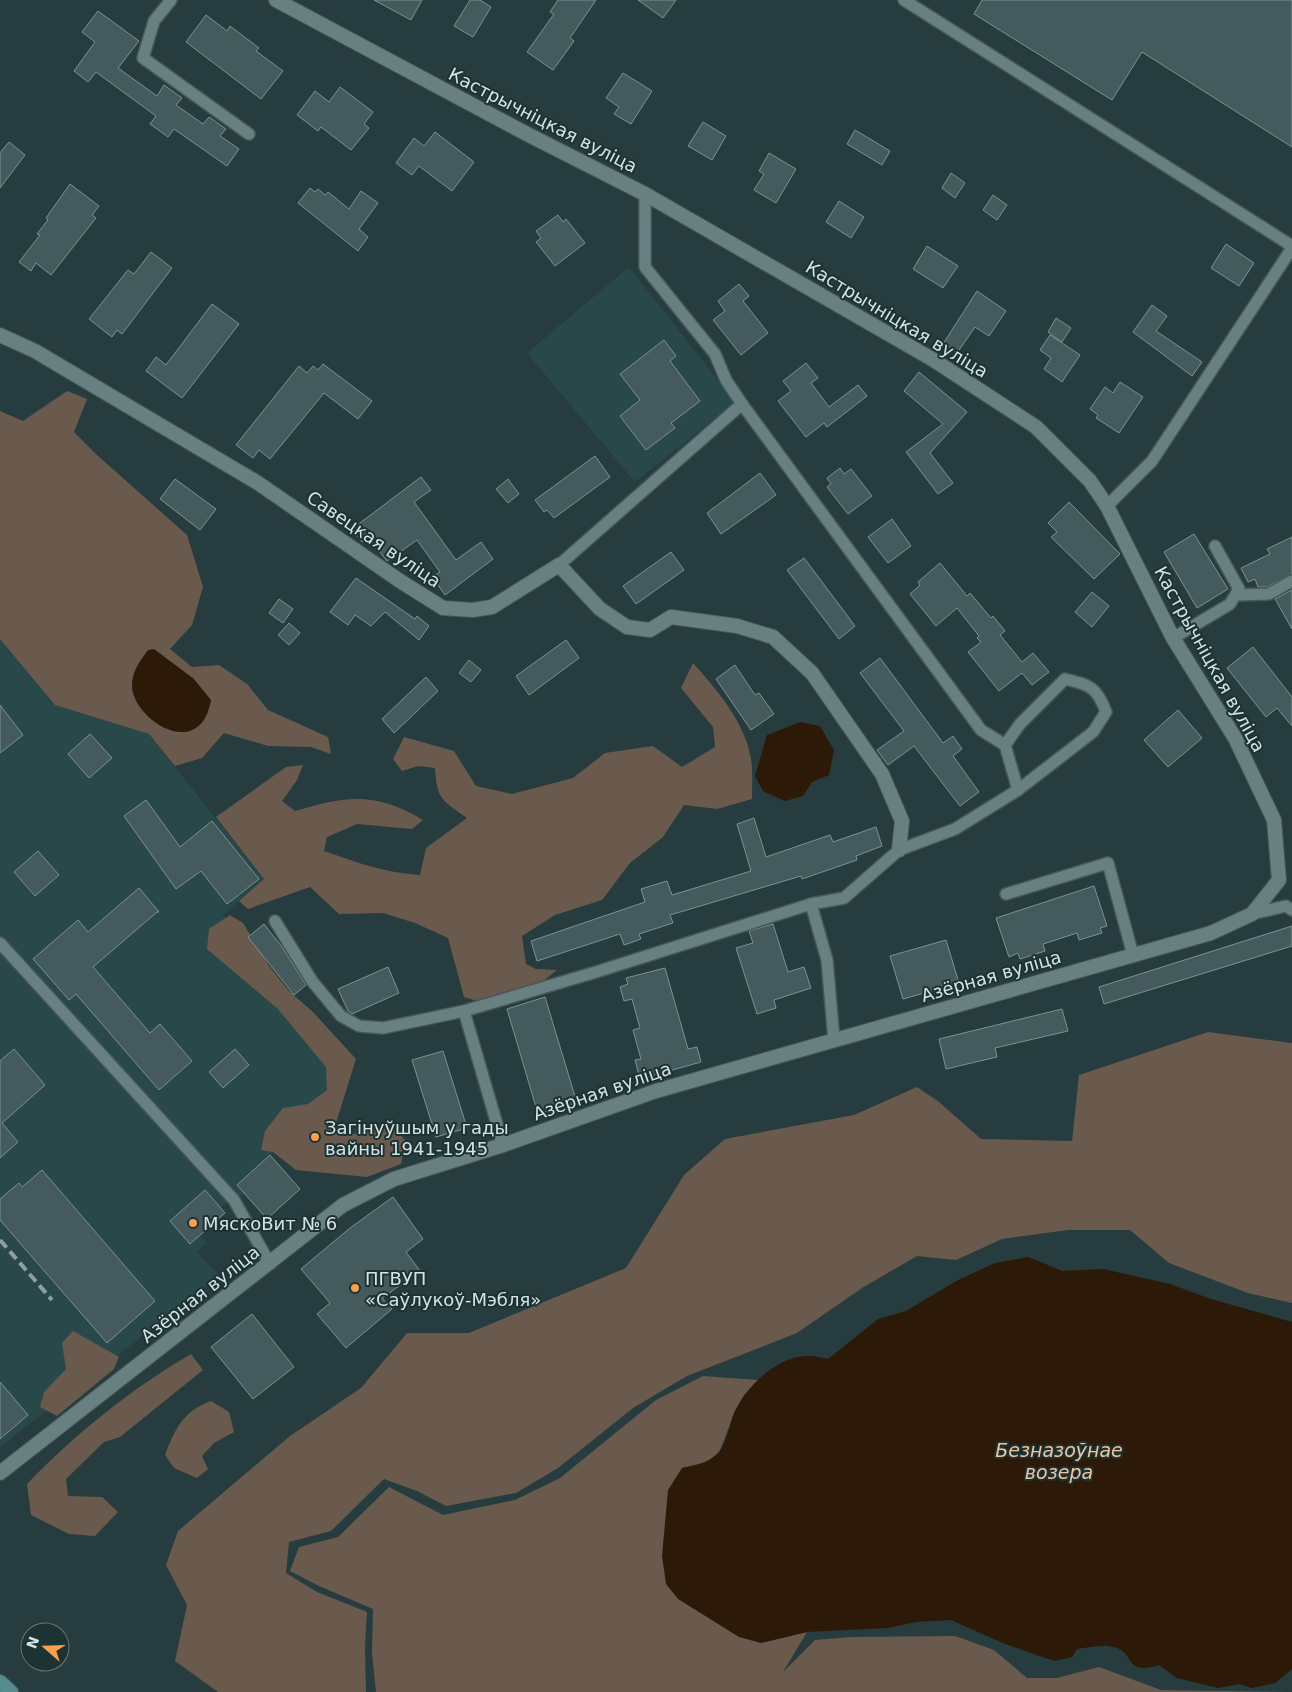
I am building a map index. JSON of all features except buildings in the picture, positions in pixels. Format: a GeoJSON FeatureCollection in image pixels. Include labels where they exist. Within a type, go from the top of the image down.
{"type":"FeatureCollection","features":[{"type":"Feature","properties":{"kind":"main road"},"geometry":{"type":"LineString","coordinates":[[0,1682],[11,1692]]}},
{"type":"Feature","properties":{"kind":"street","name":"Кастрычніцкая вуліца"},"geometry":{"type":"LineString","coordinates":[[277,0],[525,133],[645,194],[932,359],[1036,428],[1090,481],[1107,506],[1173,638],[1235,738],[1274,820],[1279,880]]}},
{"type":"Feature","properties":{"kind":"street","name":"Савецкая вуліца"},"geometry":{"type":"LineString","coordinates":[[0,335],[35,351],[258,483],[400,581],[443,608],[473,610],[492,607],[559,565]]}},
{"type":"Feature","properties":{"kind":"street"},"geometry":{"type":"LineString","coordinates":[[559,565],[600,609],[628,627],[650,630],[671,618],[737,626],[773,637],[812,673],[882,774],[902,821],[899,850]]}},
{"type":"Feature","properties":{"kind":"street","name":"Азёрная вуліца"},"geometry":{"type":"LineString","coordinates":[[0,1472],[270,1264],[343,1205],[394,1179],[656,1091],[1211,933],[1252,914],[1279,880]]}},
{"type":"Feature","properties":{"kind":"lane"},"geometry":{"type":"LineString","coordinates":[[171,0],[154,21],[143,58],[249,134]]}},
{"type":"Feature","properties":{"kind":"lane"},"geometry":{"type":"LineString","coordinates":[[904,0],[1292,247],[1152,461],[1107,506]]}},
{"type":"Feature","properties":{"kind":"lane"},"geometry":{"type":"LineString","coordinates":[[645,194],[645,267],[715,354],[726,380],[742,404],[981,730],[1006,745],[1018,790]]}},
{"type":"Feature","properties":{"kind":"lane"},"geometry":{"type":"LineString","coordinates":[[559,565],[742,404]]}},
{"type":"Feature","properties":{"kind":"lane"},"geometry":{"type":"LineString","coordinates":[[1173,638],[1230,604],[1239,589],[1215,546]]}},
{"type":"Feature","properties":{"kind":"lane"},"geometry":{"type":"LineString","coordinates":[[1236,595],[1269,594],[1292,581]]}},
{"type":"Feature","properties":{"kind":"lane"},"geometry":{"type":"LineString","coordinates":[[275,921],[312,981],[341,1016],[359,1026],[383,1028],[464,1011],[596,972],[811,904],[844,898],[899,850],[956,829],[1018,790],[1093,732],[1106,712],[1100,695],[1087,684],[1065,679],[1020,724],[1006,745]]}},
{"type":"Feature","properties":{"kind":"lane"},"geometry":{"type":"LineString","coordinates":[[1006,894],[1108,863],[1134,955]]}},
{"type":"Feature","properties":{"kind":"lane"},"geometry":{"type":"LineString","coordinates":[[811,904],[827,960],[834,1040]]}},
{"type":"Feature","properties":{"kind":"lane"},"geometry":{"type":"LineString","coordinates":[[1252,914],[1290,907]]}},
{"type":"Feature","properties":{"kind":"lane"},"geometry":{"type":"LineString","coordinates":[[0,944],[234,1200],[270,1264]]}},
{"type":"Feature","properties":{"kind":"lane"},"geometry":{"type":"LineString","coordinates":[[464,1011],[502,1144]]}},
{"type":"Feature","properties":{"kind":"shaded area"},"geometry":{"type":"Polygon","coordinates":[[[629,267],[735,402],[635,482],[527,353],[629,267]]]}},
{"type":"Feature","properties":{"kind":"shaded area"},"geometry":{"type":"Polygon","coordinates":[[[67,391],[87,399],[74,432],[97,455],[187,535],[203,587],[192,625],[170,649],[192,667],[219,665],[247,684],[268,710],[328,737],[331,754],[311,747],[268,746],[224,733],[202,758],[175,766],[149,734],[55,705],[0,639],[0,411],[23,421],[67,391]]]}},
{"type":"Feature","properties":{"kind":"shaded area"},"geometry":{"type":"Polygon","coordinates":[[[0,639],[55,705],[149,734],[264,879],[223,915],[344,1060],[339,1080],[270,1155],[300,1189],[267,1219],[245,1194],[221,1207],[225,1213],[200,1235],[207,1243],[197,1252],[219,1276],[0,1447],[0,639]]]}},
{"type":"Feature","properties":{"kind":"shaded area"},"geometry":{"type":"Polygon","coordinates":[[[693,663],[729,707],[743,732],[751,759],[752,799],[717,809],[684,805],[663,837],[630,863],[602,900],[555,915],[522,936],[526,964],[536,969],[557,970],[536,987],[477,1001],[464,997],[448,938],[415,923],[383,913],[339,914],[310,887],[248,909],[239,901],[264,879],[216,817],[286,767],[303,765],[297,780],[282,801],[295,811],[330,802],[360,799],[375,800],[390,804],[423,820],[412,829],[357,824],[327,837],[324,851],[383,869],[420,875],[426,848],[467,818],[442,798],[437,787],[435,768],[418,766],[402,771],[393,759],[404,737],[454,751],[476,786],[512,794],[573,778],[605,753],[653,746],[682,767],[715,747],[713,727],[681,688],[693,663]]]}},
{"type":"Feature","properties":{"kind":"shaded area"},"geometry":{"type":"Polygon","coordinates":[[[230,915],[243,923],[269,966],[289,991],[313,1012],[356,1059],[335,1126],[355,1134],[371,1127],[397,1130],[406,1142],[401,1164],[367,1177],[296,1170],[273,1152],[261,1150],[265,1131],[283,1108],[308,1104],[327,1090],[326,1067],[278,1009],[207,949],[209,929],[230,915]]]}},
{"type":"Feature","properties":{"kind":"shaded area"},"geometry":{"type":"Polygon","coordinates":[[[1208,1032],[1292,1043],[1292,1303],[1248,1293],[1169,1263],[1130,1230],[1068,1230],[1002,1239],[956,1260],[917,1256],[862,1288],[797,1333],[687,1376],[633,1408],[558,1468],[516,1493],[446,1506],[417,1491],[384,1479],[331,1531],[289,1542],[286,1573],[317,1592],[367,1612],[365,1647],[366,1692],[218,1692],[175,1661],[187,1605],[166,1565],[178,1531],[290,1436],[361,1388],[407,1333],[469,1333],[626,1268],[684,1175],[725,1139],[854,1115],[917,1087],[939,1102],[981,1139],[1072,1141],[1079,1075],[1208,1032]]]}},
{"type":"Feature","properties":{"kind":"shaded area"},"geometry":{"type":"Polygon","coordinates":[[[73,1331],[119,1357],[114,1369],[57,1416],[40,1407],[44,1392],[66,1369],[62,1343],[73,1331]]]}},
{"type":"Feature","properties":{"kind":"shaded area"},"geometry":{"type":"Polygon","coordinates":[[[191,1354],[203,1370],[120,1437],[104,1442],[66,1479],[68,1496],[102,1497],[118,1512],[95,1536],[69,1534],[31,1515],[27,1484],[45,1465],[125,1397],[191,1354]]]}},
{"type":"Feature","properties":{"kind":"shaded area"},"geometry":{"type":"Polygon","coordinates":[[[703,1376],[758,1380],[744,1395],[735,1411],[719,1453],[706,1462],[682,1468],[761,1643],[807,1632],[783,1672],[815,1640],[852,1637],[955,1636],[994,1650],[1027,1678],[1057,1678],[1099,1667],[1161,1690],[1289,1692],[376,1692],[372,1653],[373,1609],[319,1586],[290,1571],[299,1547],[338,1537],[389,1487],[443,1515],[515,1500],[560,1478],[656,1400],[703,1376]]]}},
{"type":"Feature","properties":{"kind":"shaded area"},"geometry":{"type":"Polygon","coordinates":[[[211,1401],[229,1412],[234,1432],[214,1443],[202,1456],[208,1469],[197,1478],[174,1468],[165,1455],[172,1437],[181,1422],[193,1410],[211,1401]]]}},
{"type":"Feature","properties":{"kind":"water"},"geometry":{"type":"Polygon","coordinates":[[[154,649],[194,679],[211,700],[204,719],[194,729],[181,732],[167,729],[142,710],[135,698],[132,680],[135,671],[148,650],[154,649]]]}},
{"type":"Feature","properties":{"kind":"water"},"geometry":{"type":"Polygon","coordinates":[[[800,722],[820,726],[834,750],[829,775],[812,782],[803,796],[785,801],[763,791],[755,776],[767,735],[800,722]]]}},
{"type":"Feature","properties":{"kind":"water","name":"Безназоўнае возера"},"geometry":{"type":"Polygon","coordinates":[[[1028,1257],[1063,1271],[1103,1269],[1170,1284],[1211,1299],[1292,1322],[1292,1669],[1275,1683],[1252,1688],[1239,1684],[1218,1688],[1177,1678],[1159,1665],[1139,1668],[1134,1665],[1124,1652],[1109,1646],[1077,1649],[1072,1657],[1054,1661],[1005,1644],[951,1620],[915,1622],[888,1628],[807,1632],[761,1643],[739,1637],[678,1599],[666,1584],[662,1556],[668,1490],[682,1468],[705,1462],[720,1450],[726,1440],[740,1401],[756,1382],[775,1366],[797,1357],[811,1356],[828,1359],[878,1319],[906,1311],[958,1280],[995,1263],[1028,1257]]]}},
{"type":"Feature","properties":{"kind":"railway"},"geometry":{"type":"LineString","coordinates":[[0,1240],[52,1300]]}},
{"type":"Feature","properties":{"kind":"place","name":"Загінуўшым у гады вайны 1941-1945"},"geometry":{"type":"Point","coordinates":[315,1137]}},
{"type":"Feature","properties":{"kind":"place","name":"МяскоВит № 6"},"geometry":{"type":"Point","coordinates":[193,1223]}},
{"type":"Feature","properties":{"kind":"place","name":"ПГВУП «Саўлукоў-Мэбля»"},"geometry":{"type":"Point","coordinates":[355,1288]}}]}
